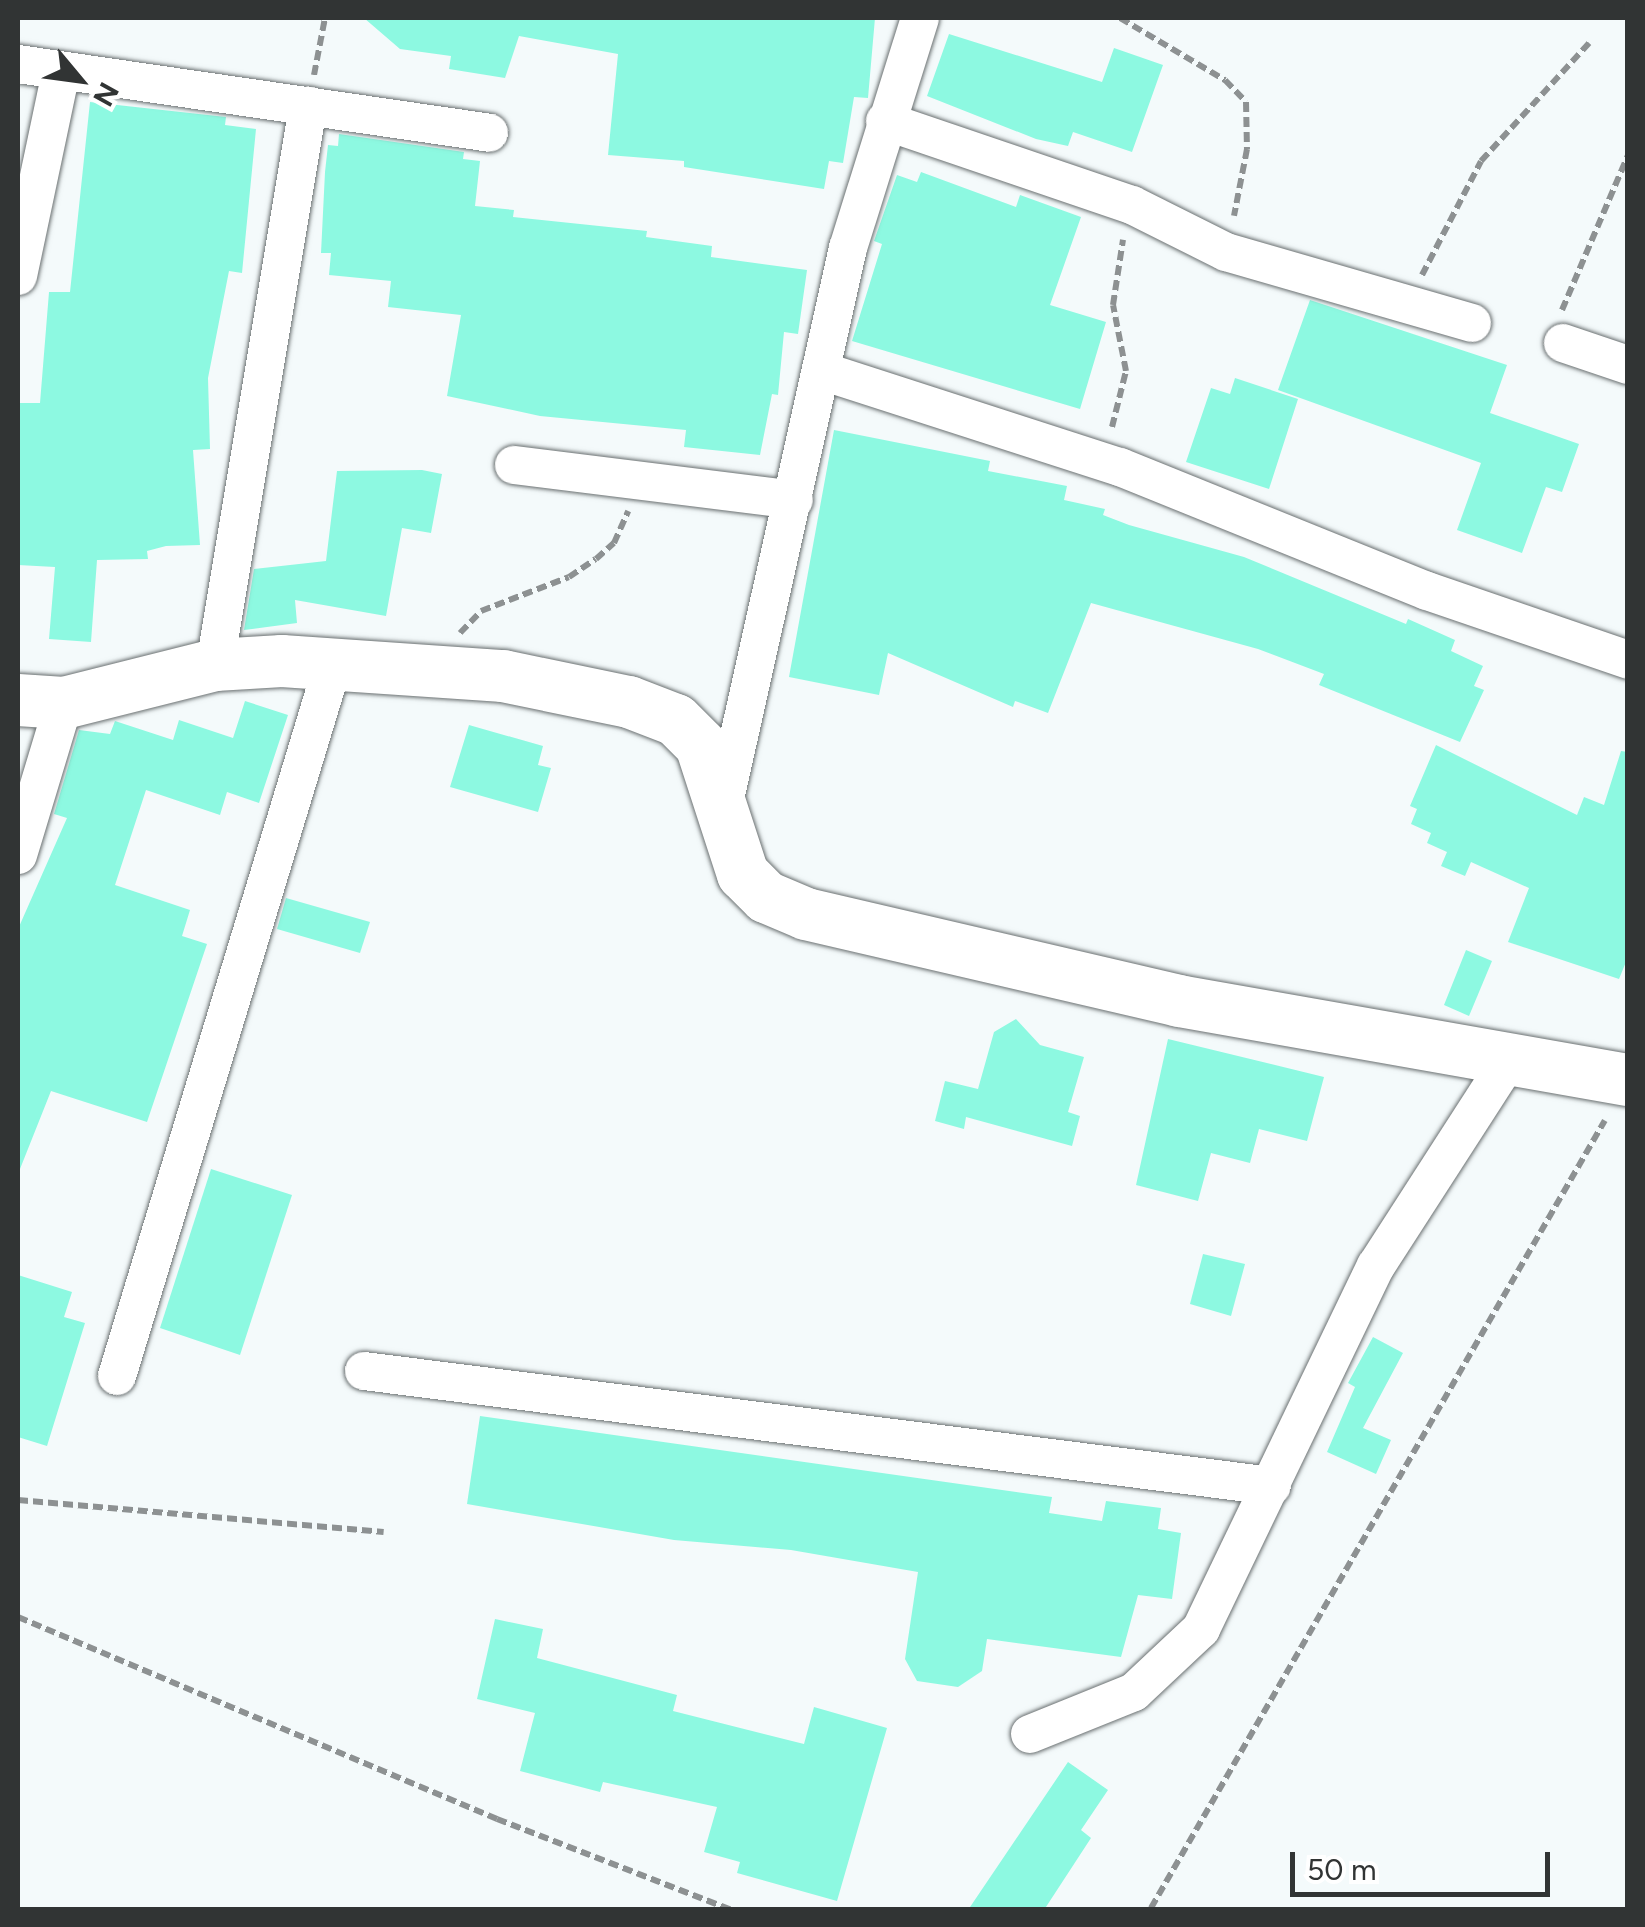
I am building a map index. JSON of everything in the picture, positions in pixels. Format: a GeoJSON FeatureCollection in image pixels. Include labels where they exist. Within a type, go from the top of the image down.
{"type":"FeatureCollection","features":[{"type":"Feature","properties":{"kind":"street"},"geometry":{"type":"LineString","coordinates":[[723,808],[822,370],[885,121],[920,18]]}},
{"type":"Feature","properties":{"kind":"street"},"geometry":{"type":"LineString","coordinates":[[18,64],[489,133]]}},
{"type":"Feature","properties":{"kind":"street"},"geometry":{"type":"LineString","coordinates":[[18,276],[61,72]]}},
{"type":"Feature","properties":{"kind":"street"},"geometry":{"type":"LineString","coordinates":[[215,665],[308,106]]}},
{"type":"Feature","properties":{"kind":"street"},"geometry":{"type":"LineString","coordinates":[[885,121],[1132,205],[1226,252],[1472,323]]}},
{"type":"Feature","properties":{"kind":"street"},"geometry":{"type":"LineString","coordinates":[[1571,346],[1628,365]]}},
{"type":"Feature","properties":{"kind":"street"},"geometry":{"type":"LineString","coordinates":[[822,370],[1120,467],[1427,590],[1628,660]]}},
{"type":"Feature","properties":{"kind":"street"},"geometry":{"type":"LineString","coordinates":[[514,465],[794,500]]}},
{"type":"Feature","properties":{"kind":"street"},"geometry":{"type":"LineString","coordinates":[[117,1376],[334,662]]}},
{"type":"Feature","properties":{"kind":"street"},"geometry":{"type":"LineString","coordinates":[[18,855],[41,701],[215,665],[334,662],[460,672],[662,712],[701,745],[737,859],[757,891],[836,925],[1178,1001],[1628,1080]]}},
{"type":"Feature","properties":{"kind":"street"},"geometry":{"type":"LineString","coordinates":[[1030,1734],[1110,1706],[1187,1648],[1272,1486],[1376,1266],[1508,1061]]}},
{"type":"Feature","properties":{"kind":"street"},"geometry":{"type":"LineString","coordinates":[[364,1371],[1272,1486]]}},
{"type":"Feature","properties":{"kind":"path"},"geometry":{"type":"LineString","coordinates":[[308,106],[324,18]]}},
{"type":"Feature","properties":{"kind":"path"},"geometry":{"type":"LineString","coordinates":[[1120,18],[1226,80],[1246,102],[1247,149],[1226,252]]}},
{"type":"Feature","properties":{"kind":"path"},"geometry":{"type":"LineString","coordinates":[[1407,304],[1480,162],[1589,43]]}},
{"type":"Feature","properties":{"kind":"path"},"geometry":{"type":"LineString","coordinates":[[1571,346],[1562,310],[1565,295],[1628,155]]}},
{"type":"Feature","properties":{"kind":"path"},"geometry":{"type":"LineString","coordinates":[[1120,467],[1110,424],[1126,371],[1112,305],[1132,205]]}},
{"type":"Feature","properties":{"kind":"path"},"geometry":{"type":"LineString","coordinates":[[460,672],[459,637],[469,620],[596,559],[623,528],[638,481]]}},
{"type":"Feature","properties":{"kind":"path"},"geometry":{"type":"LineString","coordinates":[[1152,1908],[1628,1080]]}},
{"type":"Feature","properties":{"kind":"path"},"geometry":{"type":"LineString","coordinates":[[18,1500],[384,1532]]}},
{"type":"Feature","properties":{"kind":"path"},"geometry":{"type":"LineString","coordinates":[[18,1617],[480,1812],[732,1910]]}},
{"type":"Feature","properties":{"kind":"building"},"geometry":{"type":"Polygon","coordinates":[[[364,18],[875,18],[868,98],[854,97],[843,163],[829,161],[824,189],[684,167],[684,161],[608,155],[618,54],[519,36],[505,78],[449,69],[451,56],[400,49],[364,18]]]}},
{"type":"Feature","properties":{"kind":"building"},"geometry":{"type":"Polygon","coordinates":[[[949,34],[1102,82],[1114,48],[1163,65],[1132,152],[1073,132],[1068,146],[1036,139],[927,96],[949,34]]]}},
{"type":"Feature","properties":{"kind":"building"},"geometry":{"type":"Polygon","coordinates":[[[90,102],[226,117],[225,125],[256,129],[242,273],[229,271],[208,378],[210,449],[193,450],[200,545],[147,551],[148,559],[97,560],[91,642],[49,639],[55,567],[18,565],[18,403],[40,403],[49,292],[70,292],[90,102]]]}},
{"type":"Feature","properties":{"kind":"building"},"geometry":{"type":"Polygon","coordinates":[[[339,134],[464,152],[463,159],[480,161],[475,206],[514,210],[513,217],[647,231],[646,237],[712,246],[711,257],[807,270],[798,334],[784,332],[778,395],[772,394],[760,455],[684,447],[686,430],[540,416],[447,396],[461,315],[388,307],[391,281],[329,275],[331,253],[321,253],[325,172],[328,145],[338,146],[339,134]]]}},
{"type":"Feature","properties":{"kind":"building"},"geometry":{"type":"Polygon","coordinates":[[[921,172],[1016,207],[1020,195],[1081,217],[1050,305],[1106,322],[1080,409],[852,341],[882,244],[874,241],[897,175],[917,182],[921,172]]]}},
{"type":"Feature","properties":{"kind":"building"},"geometry":{"type":"Polygon","coordinates":[[[1310,300],[1507,365],[1490,413],[1579,444],[1562,492],[1546,487],[1522,553],[1457,530],[1481,463],[1278,390],[1310,300]]]}},
{"type":"Feature","properties":{"kind":"building"},"geometry":{"type":"Polygon","coordinates":[[[1235,378],[1298,399],[1269,489],[1186,462],[1211,388],[1230,394],[1235,378]]]}},
{"type":"Feature","properties":{"kind":"building"},"geometry":{"type":"Polygon","coordinates":[[[834,430],[990,461],[988,471],[1067,486],[1064,500],[1105,509],[1103,515],[1129,525],[1244,557],[1406,624],[1408,619],[1455,640],[1451,651],[1483,666],[1474,686],[1484,690],[1460,742],[1319,685],[1324,674],[1258,649],[1091,603],[1048,713],[1015,701],[1013,707],[888,653],[879,695],[789,677],[834,430]]]}},
{"type":"Feature","properties":{"kind":"building"},"geometry":{"type":"Polygon","coordinates":[[[422,470],[442,474],[431,533],[402,528],[386,616],[295,600],[297,623],[244,630],[254,569],[326,561],[337,471],[422,470]]]}},
{"type":"Feature","properties":{"kind":"building"},"geometry":{"type":"Polygon","coordinates":[[[245,701],[288,715],[259,803],[227,792],[220,815],[146,790],[115,885],[190,910],[182,936],[207,944],[147,1122],[51,1091],[18,1174],[18,929],[67,818],[54,814],[79,730],[110,734],[115,721],[173,740],[179,720],[233,738],[245,701]]]}},
{"type":"Feature","properties":{"kind":"building"},"geometry":{"type":"Polygon","coordinates":[[[469,725],[543,746],[538,765],[551,768],[538,812],[450,787],[469,725]]]}},
{"type":"Feature","properties":{"kind":"building"},"geometry":{"type":"Polygon","coordinates":[[[1436,745],[1577,815],[1584,797],[1604,805],[1621,751],[1628,752],[1628,957],[1619,979],[1508,942],[1529,888],[1471,862],[1465,876],[1441,866],[1447,852],[1427,843],[1431,833],[1411,824],[1417,809],[1410,806],[1436,745]]]}},
{"type":"Feature","properties":{"kind":"building"},"geometry":{"type":"Polygon","coordinates":[[[286,898],[370,922],[360,953],[277,929],[286,898]]]}},
{"type":"Feature","properties":{"kind":"building"},"geometry":{"type":"Polygon","coordinates":[[[1466,950],[1492,961],[1469,1016],[1444,1005],[1466,950]]]}},
{"type":"Feature","properties":{"kind":"building"},"geometry":{"type":"Polygon","coordinates":[[[1016,1019],[1040,1045],[1084,1057],[1068,1112],[1080,1116],[1072,1146],[966,1117],[964,1129],[935,1121],[945,1081],[978,1089],[994,1032],[1016,1019]]]}},
{"type":"Feature","properties":{"kind":"building"},"geometry":{"type":"Polygon","coordinates":[[[1168,1039],[1324,1077],[1307,1141],[1259,1129],[1250,1163],[1211,1153],[1198,1201],[1136,1185],[1168,1039]]]}},
{"type":"Feature","properties":{"kind":"building"},"geometry":{"type":"Polygon","coordinates":[[[211,1169],[292,1195],[240,1355],[160,1328],[211,1169]]]}},
{"type":"Feature","properties":{"kind":"building"},"geometry":{"type":"Polygon","coordinates":[[[1203,1254],[1245,1264],[1231,1316],[1190,1304],[1203,1254]]]}},
{"type":"Feature","properties":{"kind":"building"},"geometry":{"type":"Polygon","coordinates":[[[18,1275],[72,1292],[64,1317],[85,1323],[47,1446],[18,1437],[18,1275]]]}},
{"type":"Feature","properties":{"kind":"building"},"geometry":{"type":"Polygon","coordinates":[[[1373,1337],[1403,1353],[1363,1428],[1391,1440],[1376,1474],[1327,1452],[1355,1387],[1348,1383],[1373,1337]]]}},
{"type":"Feature","properties":{"kind":"building"},"geometry":{"type":"Polygon","coordinates":[[[480,1416],[1052,1497],[1049,1513],[1102,1521],[1106,1501],[1161,1508],[1158,1529],[1181,1533],[1172,1599],[1138,1595],[1121,1657],[987,1639],[982,1671],[958,1687],[917,1681],[905,1659],[918,1572],[791,1550],[674,1540],[467,1504],[480,1416]]]}},
{"type":"Feature","properties":{"kind":"building"},"geometry":{"type":"Polygon","coordinates":[[[495,1619],[543,1629],[537,1658],[677,1695],[673,1711],[804,1744],[814,1707],[887,1728],[837,1901],[737,1873],[740,1862],[704,1852],[717,1807],[603,1782],[600,1792],[520,1771],[535,1713],[477,1699],[495,1619]]]}},
{"type":"Feature","properties":{"kind":"building"},"geometry":{"type":"Polygon","coordinates":[[[1068,1762],[1108,1790],[1081,1830],[1091,1838],[1044,1910],[968,1910],[1068,1762]]]}}]}
